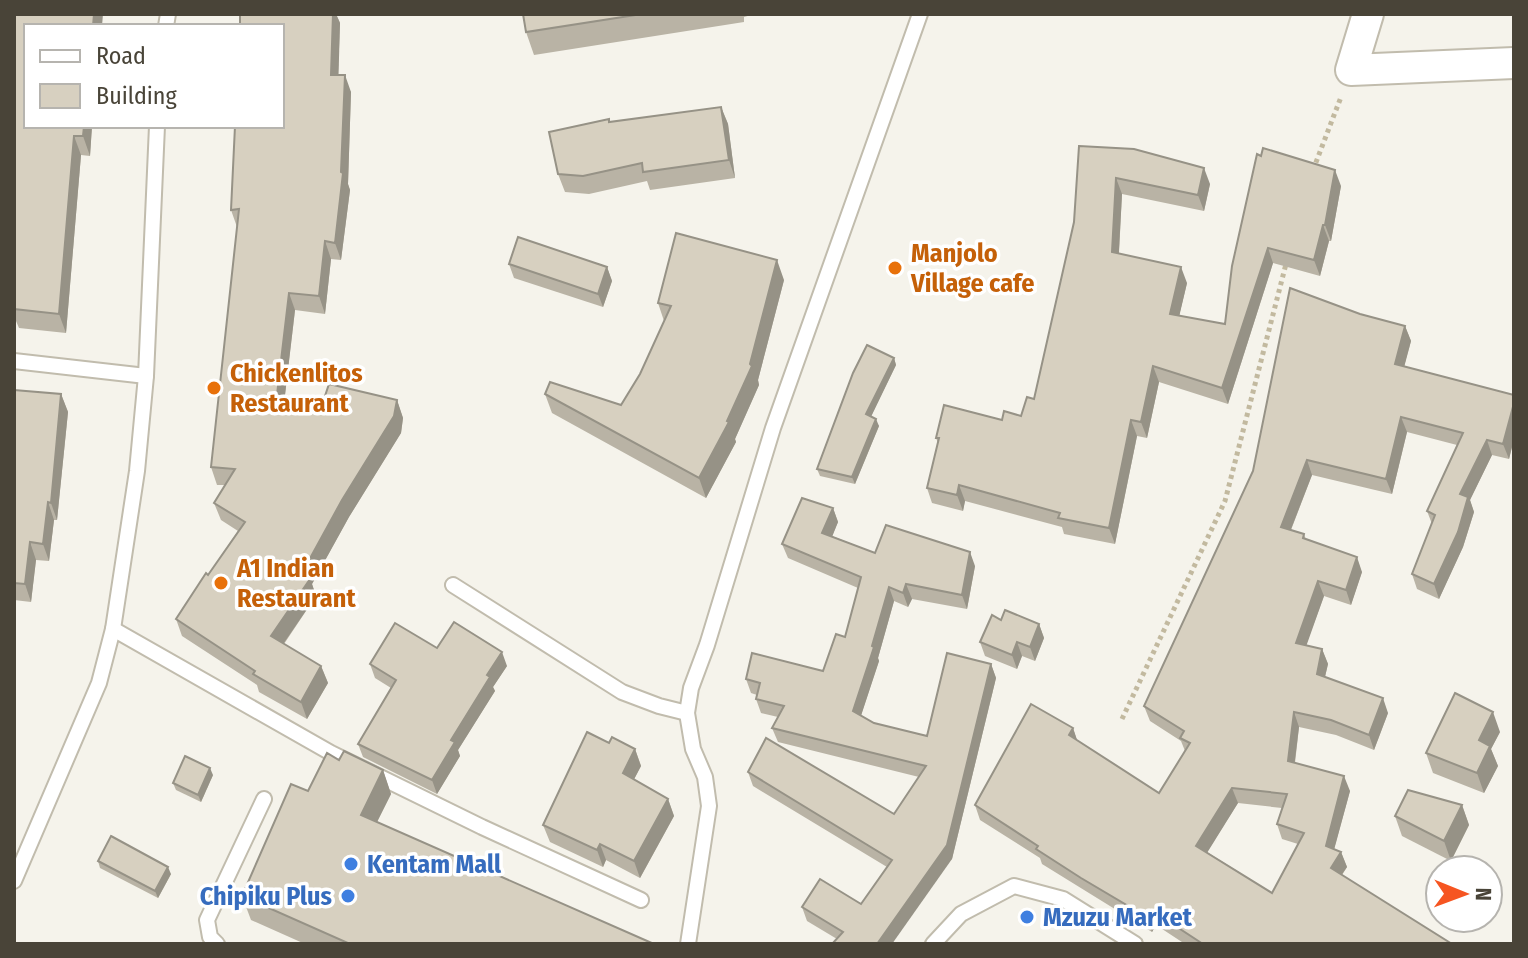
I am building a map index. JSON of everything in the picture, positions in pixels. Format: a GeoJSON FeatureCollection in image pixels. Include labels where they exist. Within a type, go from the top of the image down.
{"type":"FeatureCollection","features":[{"type":"Feature","properties":{"kind":"street"},"geometry":{"type":"LineString","coordinates":[[1368,14],[1351,70],[1514,63]]}},
{"type":"Feature","properties":{"kind":"lane"},"geometry":{"type":"LineString","coordinates":[[688,944],[709,806],[705,777],[693,749],[687,713],[691,688],[773,428],[920,14]]}},
{"type":"Feature","properties":{"kind":"lane"},"geometry":{"type":"LineString","coordinates":[[14,881],[99,683],[113,629],[137,471],[146,376],[157,128]]}},
{"type":"Feature","properties":{"kind":"lane"},"geometry":{"type":"LineString","coordinates":[[14,361],[146,376]]}},
{"type":"Feature","properties":{"kind":"lane"},"geometry":{"type":"LineString","coordinates":[[453,585],[622,692],[687,713]]}},
{"type":"Feature","properties":{"kind":"lane"},"geometry":{"type":"LineString","coordinates":[[113,629],[331,753],[641,900]]}},
{"type":"Feature","properties":{"kind":"lane"},"geometry":{"type":"LineString","coordinates":[[217,944],[210,937],[207,920],[264,799]]}},
{"type":"Feature","properties":{"kind":"lane"},"geometry":{"type":"LineString","coordinates":[[933,944],[961,914],[1014,886],[1063,899],[1135,944]]}},
{"type":"Feature","properties":{"kind":"path"},"geometry":{"type":"LineString","coordinates":[[1312,173],[1351,70]]}},
{"type":"Feature","properties":{"kind":"path"},"geometry":{"type":"LineString","coordinates":[[1122,719],[1225,501],[1290,247]]}},
{"type":"Feature","properties":{"kind":"building"},"geometry":{"type":"Polygon","coordinates":[[[14,14],[94,14],[93,24],[24,24],[24,128],[84,128],[83,136],[74,136],[59,314],[14,309],[14,14]]]}},
{"type":"Feature","properties":{"kind":"building"},"geometry":{"type":"Polygon","coordinates":[[[240,14],[333,14],[331,75],[345,75],[343,173],[335,243],[325,241],[319,296],[289,293],[276,403],[321,408],[329,384],[397,400],[394,416],[302,573],[310,579],[271,636],[321,666],[301,702],[253,674],[255,671],[176,619],[245,522],[214,503],[235,469],[211,467],[239,209],[231,210],[235,128],[284,128],[284,24],[240,24],[240,14]]]}},
{"type":"Feature","properties":{"kind":"building"},"geometry":{"type":"Polygon","coordinates":[[[523,14],[642,14],[526,32],[523,14]]]}},
{"type":"Feature","properties":{"kind":"building"},"geometry":{"type":"Polygon","coordinates":[[[721,107],[729,160],[643,172],[642,163],[583,176],[558,174],[549,132],[609,119],[609,122],[721,107]]]}},
{"type":"Feature","properties":{"kind":"building"},"geometry":{"type":"Polygon","coordinates":[[[1079,146],[1134,149],[1204,168],[1198,195],[1116,178],[1112,252],[1181,267],[1170,314],[1225,324],[1232,266],[1257,154],[1261,156],[1263,148],[1335,170],[1325,225],[1314,260],[1268,248],[1222,388],[1153,366],[1141,422],[1131,420],[1109,528],[1058,518],[1060,513],[959,485],[957,495],[927,488],[944,405],[1002,420],[1004,411],[1021,416],[1027,397],[1034,399],[1074,222],[1079,146]]]}},
{"type":"Feature","properties":{"kind":"building"},"geometry":{"type":"Polygon","coordinates":[[[676,233],[777,260],[750,364],[752,366],[729,422],[699,478],[545,394],[550,382],[621,405],[640,374],[671,306],[658,303],[676,233]]]}},
{"type":"Feature","properties":{"kind":"building"},"geometry":{"type":"Polygon","coordinates":[[[518,237],[607,267],[598,294],[509,264],[518,237]]]}},
{"type":"Feature","properties":{"kind":"building"},"geometry":{"type":"Polygon","coordinates":[[[1290,288],[1360,314],[1405,326],[1395,364],[1514,395],[1503,444],[1487,440],[1460,494],[1468,497],[1458,532],[1434,584],[1412,574],[1435,515],[1427,511],[1463,433],[1401,417],[1386,479],[1307,460],[1281,527],[1357,557],[1346,590],[1318,581],[1296,643],[1322,649],[1317,674],[1383,698],[1369,735],[1331,720],[1294,712],[1288,761],[1344,776],[1326,846],[1341,852],[1331,868],[1424,926],[1424,934],[1436,934],[1452,944],[1203,944],[1151,910],[1147,917],[1081,878],[975,805],[1031,704],[1073,728],[1069,735],[1159,793],[1190,743],[1180,738],[1184,731],[1144,706],[1253,471],[1290,288]],[[1232,788],[1196,846],[1272,893],[1304,833],[1277,824],[1287,794],[1232,788]]]}},
{"type":"Feature","properties":{"kind":"building"},"geometry":{"type":"Polygon","coordinates":[[[867,345],[894,358],[866,414],[876,419],[852,477],[817,469],[853,373],[867,345]]]}},
{"type":"Feature","properties":{"kind":"building"},"geometry":{"type":"Polygon","coordinates":[[[14,390],[61,394],[51,503],[48,502],[43,544],[30,542],[25,584],[14,583],[14,390]]]}},
{"type":"Feature","properties":{"kind":"building"},"geometry":{"type":"Polygon","coordinates":[[[802,498],[833,508],[822,533],[875,553],[886,525],[970,552],[962,595],[906,584],[903,593],[889,587],[853,711],[874,723],[927,736],[947,653],[991,664],[947,845],[877,944],[832,944],[843,932],[802,907],[820,879],[861,904],[892,860],[748,772],[766,738],[894,814],[926,766],[772,728],[784,706],[756,699],[760,683],[746,679],[752,653],[823,671],[836,634],[845,637],[861,577],[782,544],[802,498]]]}},
{"type":"Feature","properties":{"kind":"building"},"geometry":{"type":"Polygon","coordinates":[[[1005,610],[1039,624],[1030,647],[1017,642],[1012,655],[980,642],[992,615],[1001,620],[1005,610]]]}},
{"type":"Feature","properties":{"kind":"building"},"geometry":{"type":"Polygon","coordinates":[[[454,622],[502,652],[451,740],[455,742],[432,780],[358,744],[396,680],[370,664],[395,623],[437,648],[454,622]]]}},
{"type":"Feature","properties":{"kind":"building"},"geometry":{"type":"Polygon","coordinates":[[[1455,693],[1493,712],[1479,740],[1490,746],[1477,773],[1426,753],[1455,693]]]}},
{"type":"Feature","properties":{"kind":"building"},"geometry":{"type":"Polygon","coordinates":[[[587,732],[609,743],[612,737],[635,749],[623,773],[668,799],[634,861],[600,844],[597,850],[543,825],[587,732]]]}},
{"type":"Feature","properties":{"kind":"building","name":"Kentam Mall"},"geometry":{"type":"Polygon","coordinates":[[[344,751],[383,770],[361,815],[654,944],[350,944],[242,896],[291,784],[308,791],[327,753],[339,760],[344,751]]]}},
{"type":"Feature","properties":{"kind":"building"},"geometry":{"type":"Polygon","coordinates":[[[185,756],[210,768],[198,795],[173,783],[185,756]]]}},
{"type":"Feature","properties":{"kind":"building"},"geometry":{"type":"Polygon","coordinates":[[[1408,790],[1462,805],[1444,841],[1395,816],[1408,790]]]}},
{"type":"Feature","properties":{"kind":"building"},"geometry":{"type":"Polygon","coordinates":[[[111,836],[168,867],[155,891],[98,861],[111,836]]]}},
{"type":"Feature","properties":{"kind":"place","name":"Manjolo Village cafe"},"geometry":{"type":"Point","coordinates":[895,268]}},
{"type":"Feature","properties":{"kind":"place","name":"Chickenlitos Restaurant"},"geometry":{"type":"Point","coordinates":[214,388]}},
{"type":"Feature","properties":{"kind":"place","name":"A1 Indian Restaurant"},"geometry":{"type":"Point","coordinates":[221,583]}},
{"type":"Feature","properties":{"kind":"place","name":"Kentam Mall"},"geometry":{"type":"Point","coordinates":[351,864]}},
{"type":"Feature","properties":{"kind":"place","name":"Chipiku Plus"},"geometry":{"type":"Point","coordinates":[348,896]}},
{"type":"Feature","properties":{"kind":"place","name":"Mzuzu Market"},"geometry":{"type":"Point","coordinates":[1027,917]}}]}
